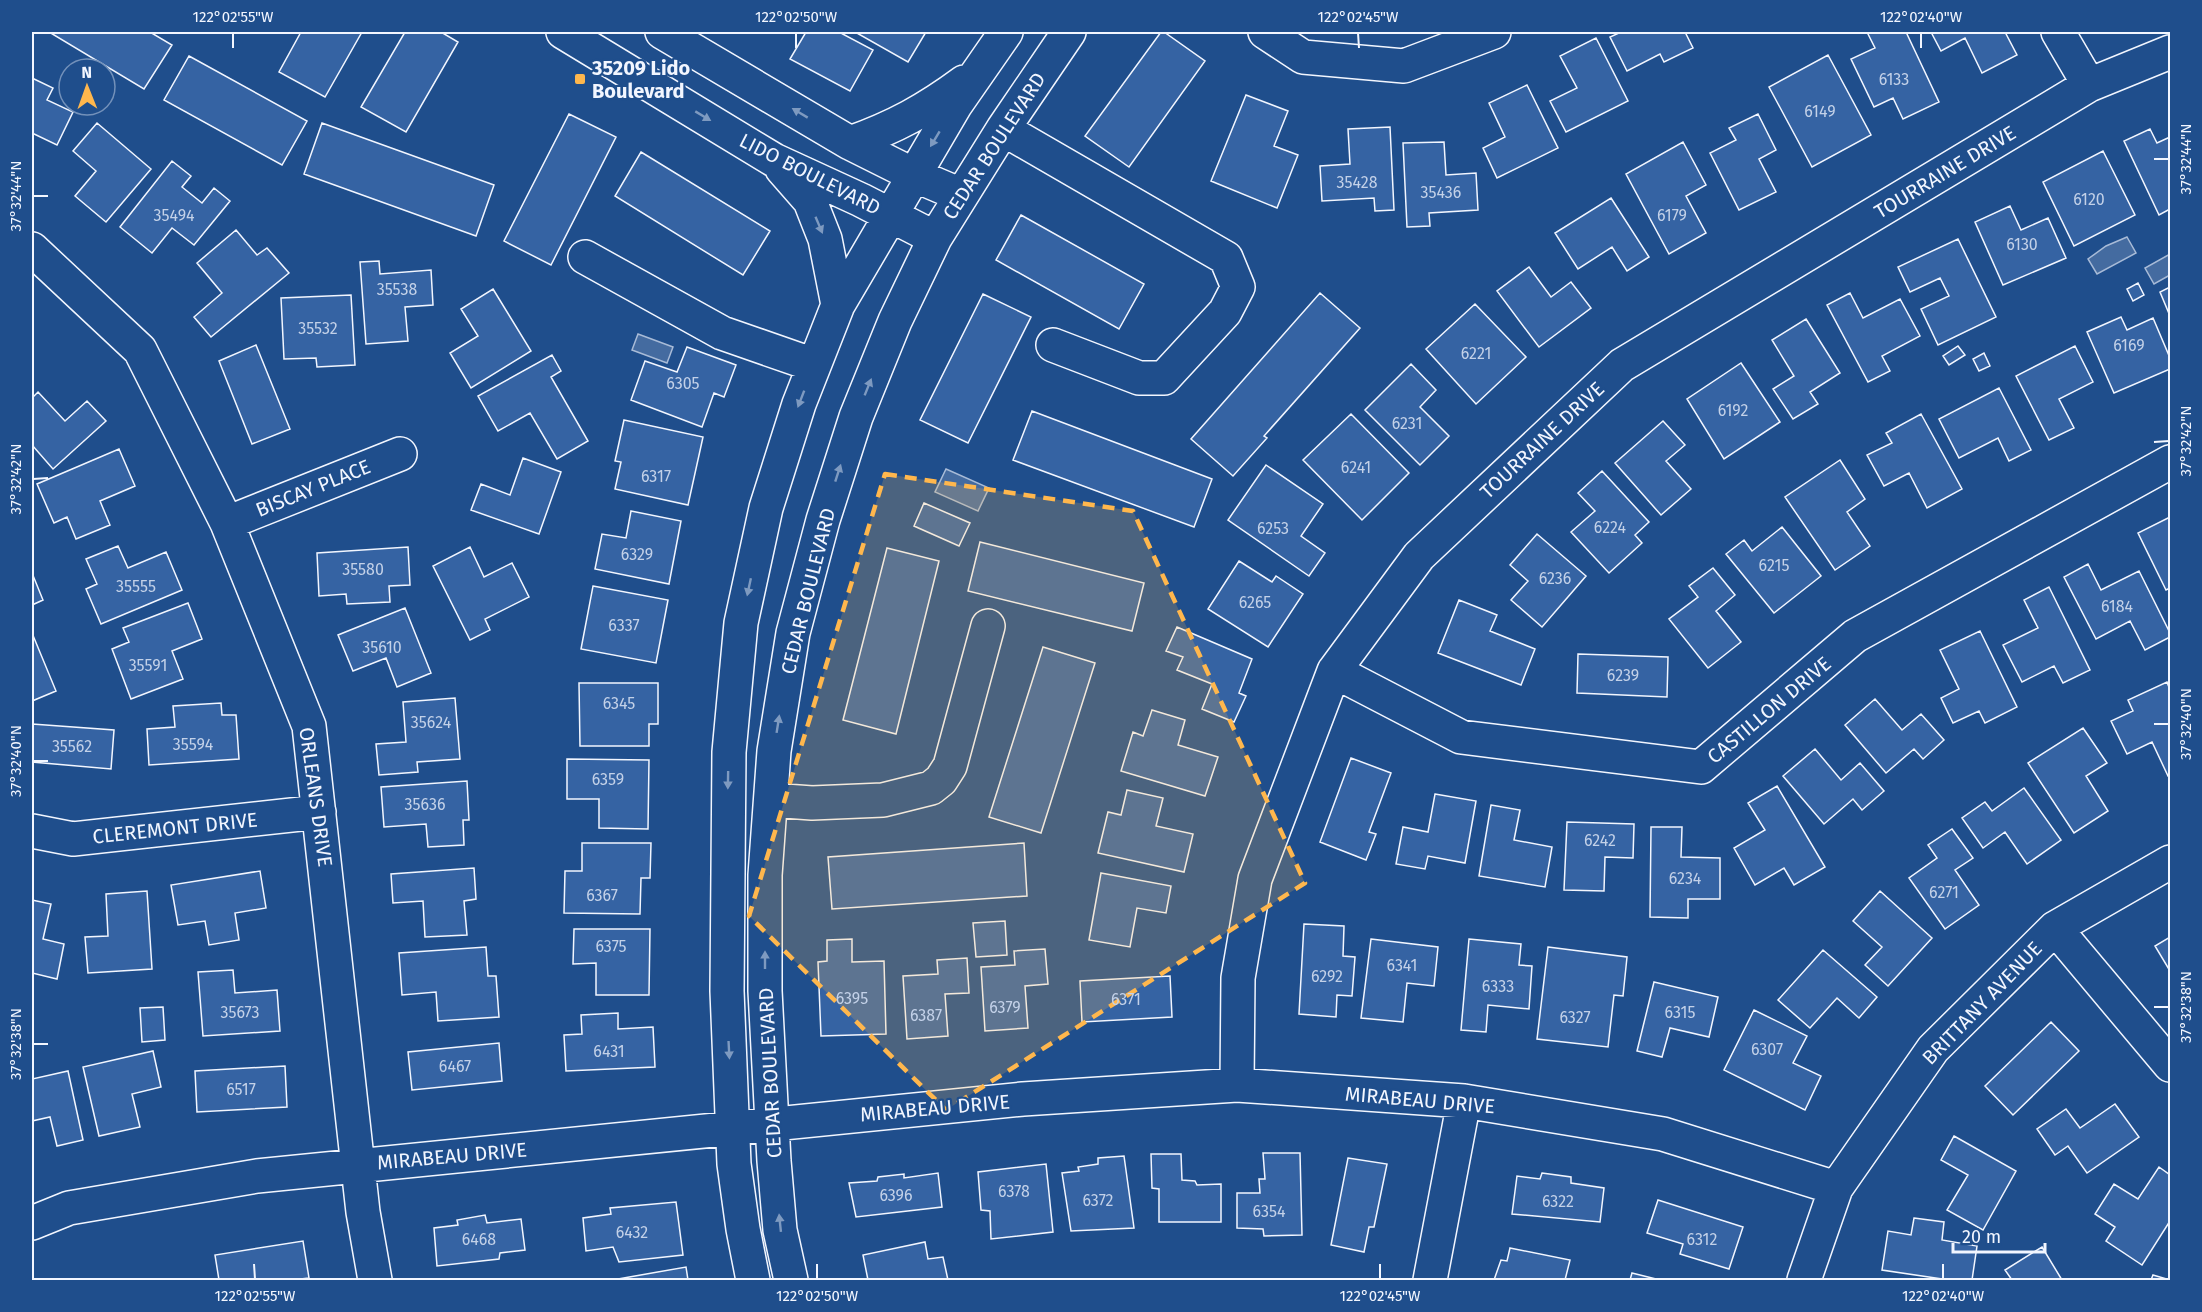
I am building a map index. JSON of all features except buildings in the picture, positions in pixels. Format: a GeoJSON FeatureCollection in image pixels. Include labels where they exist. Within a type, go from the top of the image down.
{"type":"FeatureCollection","features":[{"type":"Feature","properties":{"kind":"street","name":"LIDO BOULEVARD"},"geometry":{"type":"LineString","coordinates":[[563,32],[774,160],[935,238]]}},
{"type":"Feature","properties":{"kind":"street"},"geometry":{"type":"LineString","coordinates":[[662,32],[850,143],[914,175],[961,195]]}},
{"type":"Feature","properties":{"kind":"street","name":"CEDAR BOULEVARD"},"geometry":{"type":"LineString","coordinates":[[753,1281],[734,1164],[727,991],[726,886],[729,752],[741,623],[766,507],[799,404],[838,305],[956,104],[1006,32]]}},
{"type":"Feature","properties":{"kind":"street","name":"CEDAR BOULEVARD"},"geometry":{"type":"LineString","coordinates":[[791,1281],[780,1230],[772,1124],[765,991],[765,875],[774,751],[793,633],[823,520],[861,406],[895,321],[935,238],[1003,129],[1069,32]]}},
{"type":"Feature","properties":{"kind":"street"},"geometry":{"type":"LineString","coordinates":[[1265,32],[1303,57],[1404,66],[1494,32]]}},
{"type":"Feature","properties":{"kind":"street"},"geometry":{"type":"LineString","coordinates":[[2058,32],[2089,85]]}},
{"type":"Feature","properties":{"kind":"street","name":"TOURRAINE DRIVE"},"geometry":{"type":"LineString","coordinates":[[1237,1085],[1238,978],[1255,879],[1334,671],[1419,556],[1622,365],[2089,85],[2170,52]]}},
{"type":"Feature","properties":{"kind":"street"},"geometry":{"type":"LineString","coordinates":[[850,143],[887,130],[932,105],[978,72]]}},
{"type":"Feature","properties":{"kind":"street"},"geometry":{"type":"LineString","coordinates":[[1003,129],[1226,258],[1238,287],[1225,312],[1164,378],[1139,378],[1053,345]]}},
{"type":"Feature","properties":{"kind":"street"},"geometry":{"type":"LineString","coordinates":[[774,160],[810,201],[825,239],[838,305]]}},
{"type":"Feature","properties":{"kind":"street","name":"ORLEANS DRIVE"},"geometry":{"type":"LineString","coordinates":[[32,249],[140,350],[227,523],[309,726],[363,1212],[375,1281]]}},
{"type":"Feature","properties":{"kind":"street"},"geometry":{"type":"LineString","coordinates":[[585,257],[722,333],[814,365]]}},
{"type":"Feature","properties":{"kind":"street","name":"BISCAY PLACE"},"geometry":{"type":"LineString","coordinates":[[227,523],[400,454]]}},
{"type":"Feature","properties":{"kind":"street","name":"CASTILLON DRIVE"},"geometry":{"type":"LineString","coordinates":[[1334,671],[1461,737],[1701,767],[1855,636],[2170,462]]}},
{"type":"Feature","properties":{"kind":"street"},"geometry":{"type":"LineString","coordinates":[[771,800],[812,803],[883,800],[931,788],[941,780],[950,766],[988,626]]}},
{"type":"Feature","properties":{"kind":"street","name":"CLEREMONT DRIVE"},"geometry":{"type":"LineString","coordinates":[[32,831],[73,839],[320,813]]}},
{"type":"Feature","properties":{"kind":"street","name":"BRITTANY AVENUE"},"geometry":{"type":"LineString","coordinates":[[1804,1281],[1836,1188],[1933,1049],[2055,928],[2170,862]]}},
{"type":"Feature","properties":{"kind":"street"},"geometry":{"type":"LineString","coordinates":[[2055,928],[2170,1065]]}},
{"type":"Feature","properties":{"kind":"street","name":"MIRABEAU DRIVE"},"geometry":{"type":"LineString","coordinates":[[32,1223],[69,1208],[256,1176],[1023,1099],[1237,1085],[1464,1101],[1663,1134],[1836,1188]]}},
{"type":"Feature","properties":{"kind":"street"},"geometry":{"type":"LineString","coordinates":[[1430,1281],[1464,1101]]}},
{"type":"Feature","properties":{"kind":"highlighted area"},"geometry":{"type":"Polygon","coordinates":[[[885,474],[1133,511],[1305,883],[946,1110],[749,916],[885,474]]]}},
{"type":"Feature","properties":{"kind":"water"},"geometry":{"type":"Polygon","coordinates":[[[2127,237],[2136,253],[2097,274],[2088,259],[2106,246],[2127,237]]]}},
{"type":"Feature","properties":{"kind":"water"},"geometry":{"type":"Polygon","coordinates":[[[2170,254],[2170,275],[2154,284],[2145,268],[2170,254]]]}},
{"type":"Feature","properties":{"kind":"water"},"geometry":{"type":"Polygon","coordinates":[[[638,334],[673,347],[667,363],[632,350],[638,334]]]}},
{"type":"Feature","properties":{"kind":"water"},"geometry":{"type":"Polygon","coordinates":[[[946,469],[989,488],[978,511],[935,492],[946,469]]]}},
{"type":"Feature","properties":{"kind":"place","name":"35209 Lido Boulevard"},"geometry":{"type":"Point","coordinates":[580,79]}}]}
